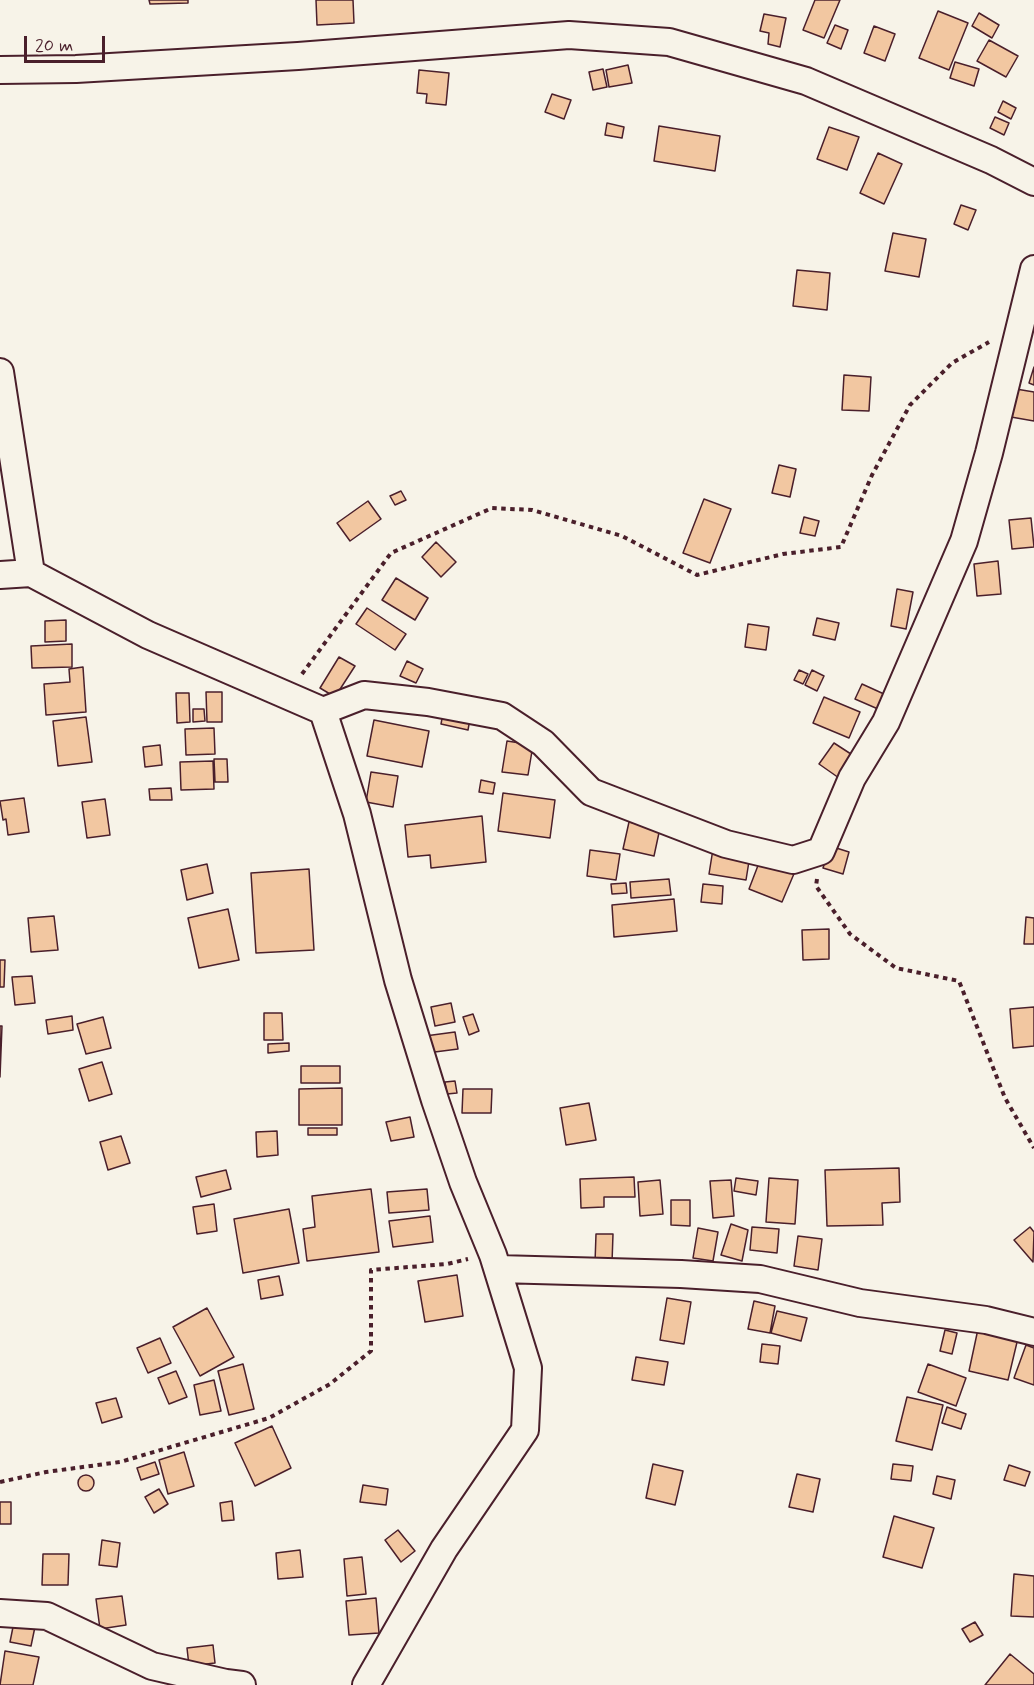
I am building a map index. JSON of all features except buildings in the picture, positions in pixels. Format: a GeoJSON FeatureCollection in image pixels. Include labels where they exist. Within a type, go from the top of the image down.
{"type":"FeatureCollection","features":[{"type":"Feature","properties":{"kind":"street"},"geometry":{"type":"LineString","coordinates":[[0,70],[76,69],[298,57],[569,35],[669,42],[806,81],[991,160],[1034,182]]}},
{"type":"Feature","properties":{"kind":"street"},"geometry":{"type":"LineString","coordinates":[[0,575],[31,573],[148,635],[323,711],[363,695],[428,702],[502,716],[543,743],[591,792],[726,844],[793,860],[821,851],[852,778],[886,722],[964,542],[989,453],[1034,269]]}},
{"type":"Feature","properties":{"kind":"street"},"geometry":{"type":"LineString","coordinates":[[0,372],[31,573]]}},
{"type":"Feature","properties":{"kind":"street"},"geometry":{"type":"LineString","coordinates":[[323,711],[357,814],[398,980],[435,1100],[463,1182],[495,1262],[528,1368],[525,1430],[444,1549],[366,1685]]}},
{"type":"Feature","properties":{"kind":"street"},"geometry":{"type":"LineString","coordinates":[[495,1262],[760,1279],[860,1303],[986,1320],[1034,1332]]}},
{"type":"Feature","properties":{"kind":"street"},"geometry":{"type":"LineString","coordinates":[[0,1613],[47,1616],[152,1666],[242,1685]]}},
{"type":"Feature","properties":{"kind":"path"},"geometry":{"type":"LineString","coordinates":[[285,696],[390,553],[492,508],[532,510],[622,536],[697,575],[783,554],[842,547],[872,475],[910,405],[952,363],[1021,323]]}},
{"type":"Feature","properties":{"kind":"path"},"geometry":{"type":"LineString","coordinates":[[821,851],[816,886],[850,934],[896,968],[959,981],[1005,1098],[1034,1148]]}},
{"type":"Feature","properties":{"kind":"path"},"geometry":{"type":"LineString","coordinates":[[0,1482],[46,1472],[120,1462],[269,1418],[330,1384],[371,1351],[371,1270],[495,1262]]}}]}
